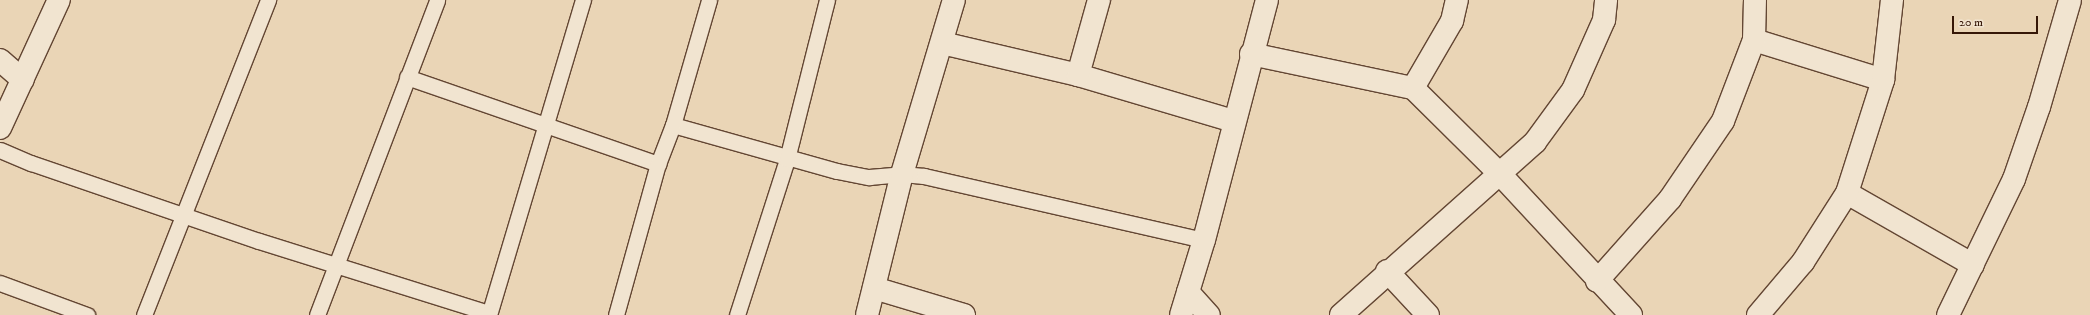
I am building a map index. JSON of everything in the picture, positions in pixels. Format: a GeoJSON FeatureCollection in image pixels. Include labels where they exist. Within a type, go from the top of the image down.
{"type":"FeatureCollection","features":[{"type":"Feature","properties":{"kind":"street"},"geometry":{"type":"LineString","coordinates":[[0,128],[59,0]]}},
{"type":"Feature","properties":{"kind":"street"},"geometry":{"type":"LineString","coordinates":[[867,315],[902,174],[954,0]]}},
{"type":"Feature","properties":{"kind":"street"},"geometry":{"type":"LineString","coordinates":[[1078,75],[1099,0]]}},
{"type":"Feature","properties":{"kind":"street"},"geometry":{"type":"LineString","coordinates":[[1181,315],[1204,240],[1233,122],[1267,0]]}},
{"type":"Feature","properties":{"kind":"street"},"geometry":{"type":"LineString","coordinates":[[1414,88],[1452,21],[1457,0]]}},
{"type":"Feature","properties":{"kind":"street"},"geometry":{"type":"LineString","coordinates":[[1341,315],[1387,271],[1501,175],[1535,142],[1573,90],[1604,20],[1606,0]]}},
{"type":"Feature","properties":{"kind":"street"},"geometry":{"type":"LineString","coordinates":[[1597,281],[1670,199],[1723,121],[1754,40],[1756,0]]}},
{"type":"Feature","properties":{"kind":"street"},"geometry":{"type":"LineString","coordinates":[[1758,315],[1803,262],[1847,194],[1882,80],[1892,0]]}},
{"type":"Feature","properties":{"kind":"street"},"geometry":{"type":"LineString","coordinates":[[1948,315],[2014,179],[2039,107],[2070,0]]}},
{"type":"Feature","properties":{"kind":"street"},"geometry":{"type":"LineString","coordinates":[[1754,40],[1882,80]]}},
{"type":"Feature","properties":{"kind":"street"},"geometry":{"type":"LineString","coordinates":[[942,43],[1078,75],[1233,122]]}},
{"type":"Feature","properties":{"kind":"street"},"geometry":{"type":"LineString","coordinates":[[1251,54],[1414,88],[1501,175],[1597,281],[1631,315]]}},
{"type":"Feature","properties":{"kind":"street"},"geometry":{"type":"LineString","coordinates":[[0,60],[23,80]]}},
{"type":"Feature","properties":{"kind":"street"},"geometry":{"type":"LineString","coordinates":[[1847,194],[1973,265]]}},
{"type":"Feature","properties":{"kind":"street"},"geometry":{"type":"LineString","coordinates":[[1387,271],[1428,315]]}},
{"type":"Feature","properties":{"kind":"street"},"geometry":{"type":"LineString","coordinates":[[874,288],[964,315]]}},
{"type":"Feature","properties":{"kind":"street"},"geometry":{"type":"LineString","coordinates":[[1188,292],[1209,315]]}},
{"type":"Feature","properties":{"kind":"lane"},"geometry":{"type":"LineString","coordinates":[[144,315],[182,214],[268,0]]}},
{"type":"Feature","properties":{"kind":"lane"},"geometry":{"type":"LineString","coordinates":[[317,315],[335,264],[437,0]]}},
{"type":"Feature","properties":{"kind":"lane"},"geometry":{"type":"LineString","coordinates":[[0,150],[31,163],[182,214],[489,314],[582,0]]}},
{"type":"Feature","properties":{"kind":"lane"},"geometry":{"type":"LineString","coordinates":[[616,315],[658,164],[673,125],[709,0]]}},
{"type":"Feature","properties":{"kind":"lane"},"geometry":{"type":"LineString","coordinates":[[737,315],[787,159],[827,0]]}},
{"type":"Feature","properties":{"kind":"lane"},"geometry":{"type":"LineString","coordinates":[[407,77],[658,164]]}},
{"type":"Feature","properties":{"kind":"lane"},"geometry":{"type":"LineString","coordinates":[[673,125],[787,159],[868,177],[902,174],[924,176],[1204,240]]}},
{"type":"Feature","properties":{"kind":"lane"},"geometry":{"type":"LineString","coordinates":[[0,283],[87,315]]}}]}
